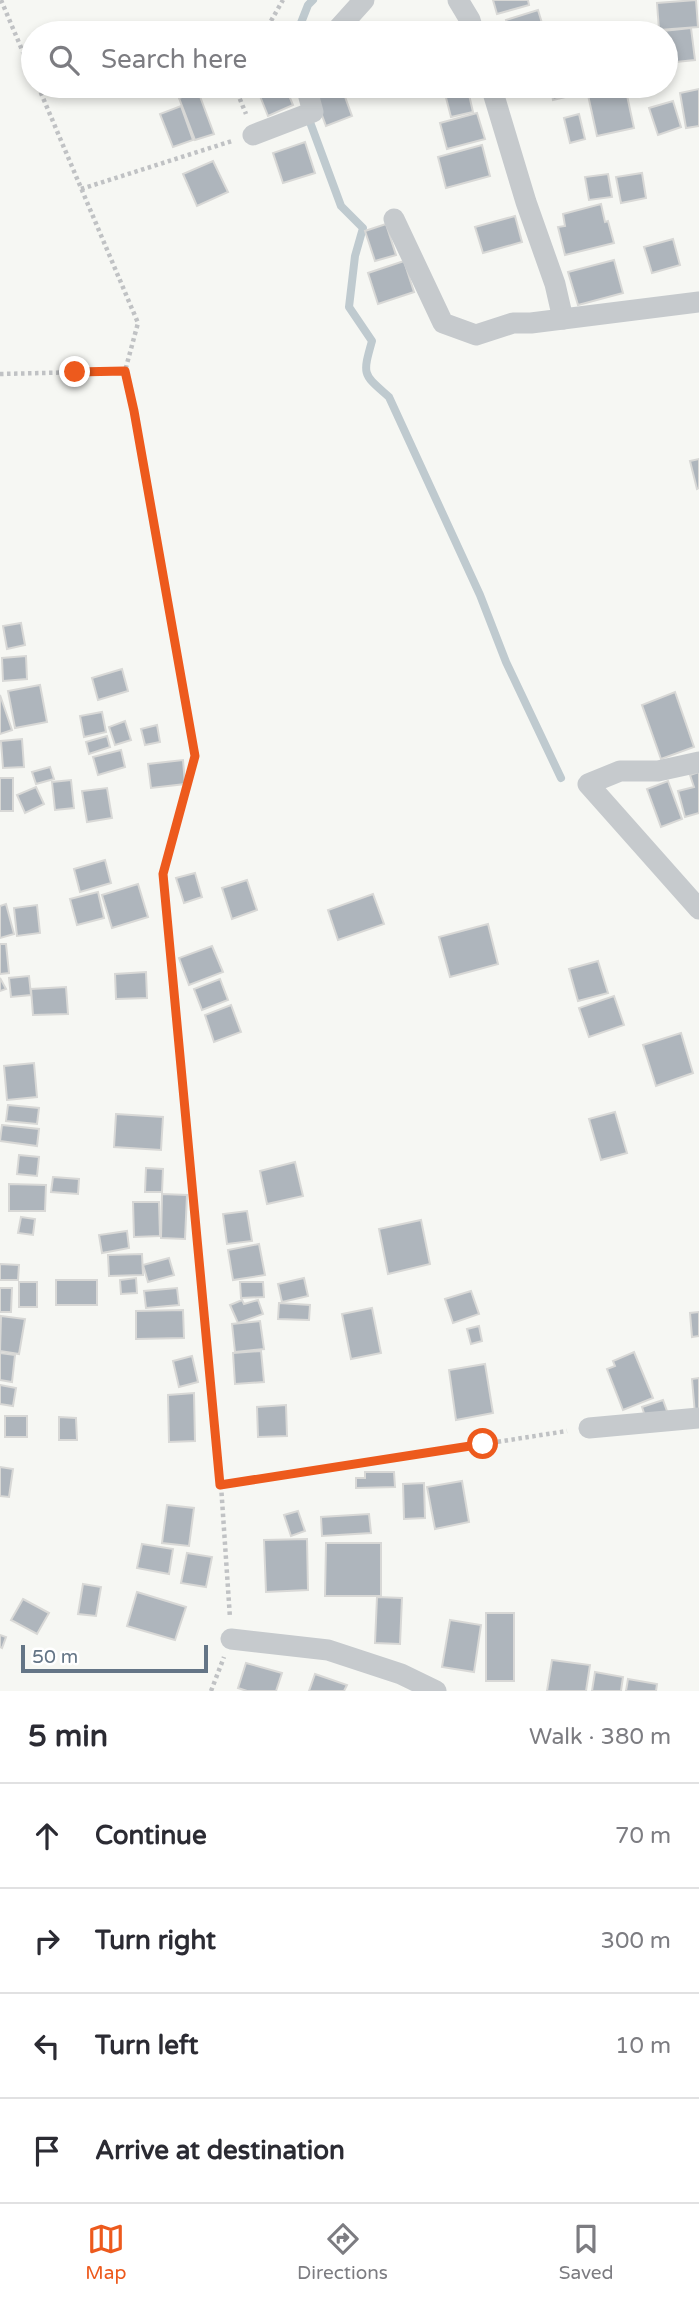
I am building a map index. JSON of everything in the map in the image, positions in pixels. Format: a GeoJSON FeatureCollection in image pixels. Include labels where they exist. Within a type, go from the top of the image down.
{"type":"FeatureCollection","features":[{"type":"Feature","properties":{"kind":"street"},"geometry":{"type":"LineString","coordinates":[[345,21],[363,0]]}},
{"type":"Feature","properties":{"kind":"street"},"geometry":{"type":"LineString","coordinates":[[458,0],[470,21]]}},
{"type":"Feature","properties":{"kind":"street"},"geometry":{"type":"LineString","coordinates":[[253,135],[313,112],[309,98]]}},
{"type":"Feature","properties":{"kind":"street"},"geometry":{"type":"LineString","coordinates":[[495,98],[526,202],[555,284],[563,318]]}},
{"type":"Feature","properties":{"kind":"street"},"geometry":{"type":"LineString","coordinates":[[394,219],[443,323],[477,335],[513,323],[699,302]]}},
{"type":"Feature","properties":{"kind":"street"},"geometry":{"type":"LineString","coordinates":[[699,762],[658,771],[620,771],[588,784],[699,909]]}},
{"type":"Feature","properties":{"kind":"street"},"geometry":{"type":"LineString","coordinates":[[589,1428],[699,1418]]}},
{"type":"Feature","properties":{"kind":"street"},"geometry":{"type":"LineString","coordinates":[[231,1639],[328,1650],[401,1674],[436,1691]]}},
{"type":"Feature","properties":{"kind":"path"},"geometry":{"type":"LineString","coordinates":[[1,0],[21,48]]}},
{"type":"Feature","properties":{"kind":"path"},"geometry":{"type":"LineString","coordinates":[[271,21],[283,0]]}},
{"type":"Feature","properties":{"kind":"path"},"geometry":{"type":"LineString","coordinates":[[42,98],[138,324],[125,371],[195,756],[163,874],[220,1485],[231,1639],[211,1691]]}},
{"type":"Feature","properties":{"kind":"path"},"geometry":{"type":"LineString","coordinates":[[81,189],[253,135],[239,98]]}},
{"type":"Feature","properties":{"kind":"path"},"geometry":{"type":"LineString","coordinates":[[0,374],[125,371]]}},
{"type":"Feature","properties":{"kind":"path"},"geometry":{"type":"LineString","coordinates":[[220,1485],[589,1428]]}},
{"type":"Feature","properties":{"kind":"building"},"geometry":{"type":"Polygon","coordinates":[[[493,0],[528,0],[529,5],[497,14],[493,0]]]}},
{"type":"Feature","properties":{"kind":"building"},"geometry":{"type":"Polygon","coordinates":[[[696,0],[698,27],[678,29],[678,21],[658,21],[657,3],[696,0]]]}},
{"type":"Feature","properties":{"kind":"building"},"geometry":{"type":"Polygon","coordinates":[[[538,10],[541,21],[506,21],[538,10]]]}},
{"type":"Feature","properties":{"kind":"building"},"geometry":{"type":"Polygon","coordinates":[[[691,28],[695,60],[678,62],[678,29],[691,28]]]}},
{"type":"Feature","properties":{"kind":"building"},"geometry":{"type":"Polygon","coordinates":[[[699,89],[699,126],[686,128],[680,93],[699,89]]]}},
{"type":"Feature","properties":{"kind":"building"},"geometry":{"type":"Polygon","coordinates":[[[179,98],[201,98],[214,134],[195,140],[179,98]]]}},
{"type":"Feature","properties":{"kind":"building"},"geometry":{"type":"Polygon","coordinates":[[[261,98],[290,98],[293,105],[268,116],[261,98]]]}},
{"type":"Feature","properties":{"kind":"building"},"geometry":{"type":"Polygon","coordinates":[[[316,98],[345,98],[352,116],[326,126],[316,98]]]}},
{"type":"Feature","properties":{"kind":"building"},"geometry":{"type":"Polygon","coordinates":[[[446,98],[470,98],[473,112],[451,117],[446,98]]]}},
{"type":"Feature","properties":{"kind":"building"},"geometry":{"type":"Polygon","coordinates":[[[589,98],[628,98],[634,128],[597,136],[589,98]]]}},
{"type":"Feature","properties":{"kind":"building"},"geometry":{"type":"Polygon","coordinates":[[[673,101],[681,127],[658,135],[649,108],[673,101]]]}},
{"type":"Feature","properties":{"kind":"building"},"geometry":{"type":"Polygon","coordinates":[[[181,106],[193,140],[173,147],[160,114],[181,106]]]}},
{"type":"Feature","properties":{"kind":"building"},"geometry":{"type":"Polygon","coordinates":[[[477,113],[485,139],[447,149],[440,123],[477,113]]]}},
{"type":"Feature","properties":{"kind":"building"},"geometry":{"type":"Polygon","coordinates":[[[579,114],[585,139],[570,143],[564,118],[579,114]]]}},
{"type":"Feature","properties":{"kind":"building"},"geometry":{"type":"Polygon","coordinates":[[[305,142],[315,173],[283,183],[273,153],[305,142]]]}},
{"type":"Feature","properties":{"kind":"building"},"geometry":{"type":"Polygon","coordinates":[[[482,145],[490,176],[446,188],[438,157],[482,145]]]}},
{"type":"Feature","properties":{"kind":"building"},"geometry":{"type":"Polygon","coordinates":[[[213,161],[228,192],[197,206],[183,174],[213,161]]]}},
{"type":"Feature","properties":{"kind":"building"},"geometry":{"type":"Polygon","coordinates":[[[642,173],[646,198],[621,203],[616,177],[642,173]]]}},
{"type":"Feature","properties":{"kind":"building"},"geometry":{"type":"Polygon","coordinates":[[[608,174],[612,197],[589,200],[585,177],[608,174]]]}},
{"type":"Feature","properties":{"kind":"building"},"geometry":{"type":"Polygon","coordinates":[[[601,204],[614,243],[565,255],[558,227],[565,226],[563,214],[601,204]]]}},
{"type":"Feature","properties":{"kind":"building"},"geometry":{"type":"Polygon","coordinates":[[[515,216],[522,242],[483,253],[475,227],[515,216]]]}},
{"type":"Feature","properties":{"kind":"building"},"geometry":{"type":"Polygon","coordinates":[[[386,224],[396,255],[375,261],[365,231],[386,224]]]}},
{"type":"Feature","properties":{"kind":"building"},"geometry":{"type":"Polygon","coordinates":[[[673,239],[680,265],[652,273],[644,247],[673,239]]]}},
{"type":"Feature","properties":{"kind":"building"},"geometry":{"type":"Polygon","coordinates":[[[614,260],[623,293],[578,305],[568,272],[614,260]]]}},
{"type":"Feature","properties":{"kind":"building"},"geometry":{"type":"Polygon","coordinates":[[[404,261],[414,292],[378,304],[368,273],[404,261]]]}},
{"type":"Feature","properties":{"kind":"building"},"geometry":{"type":"Polygon","coordinates":[[[699,459],[699,488],[697,489],[690,461],[699,459]]]}},
{"type":"Feature","properties":{"kind":"building"},"geometry":{"type":"Polygon","coordinates":[[[21,623],[25,645],[7,649],[3,626],[21,623]]]}},
{"type":"Feature","properties":{"kind":"building"},"geometry":{"type":"Polygon","coordinates":[[[26,656],[27,679],[3,681],[2,658],[26,656]]]}},
{"type":"Feature","properties":{"kind":"building"},"geometry":{"type":"Polygon","coordinates":[[[122,669],[128,691],[98,700],[92,678],[122,669]]]}},
{"type":"Feature","properties":{"kind":"building"},"geometry":{"type":"Polygon","coordinates":[[[40,685],[47,722],[15,728],[8,691],[40,685]]]}},
{"type":"Feature","properties":{"kind":"building"},"geometry":{"type":"Polygon","coordinates":[[[675,692],[694,747],[661,759],[642,705],[675,692]]]}},
{"type":"Feature","properties":{"kind":"building"},"geometry":{"type":"Polygon","coordinates":[[[0,695],[12,730],[0,734],[0,695]]]}},
{"type":"Feature","properties":{"kind":"building"},"geometry":{"type":"Polygon","coordinates":[[[102,712],[106,732],[84,737],[80,716],[102,712]]]}},
{"type":"Feature","properties":{"kind":"building"},"geometry":{"type":"Polygon","coordinates":[[[125,721],[131,740],[115,745],[109,727],[125,721]]]}},
{"type":"Feature","properties":{"kind":"building"},"geometry":{"type":"Polygon","coordinates":[[[157,725],[160,742],[145,745],[141,729],[157,725]]]}},
{"type":"Feature","properties":{"kind":"building"},"geometry":{"type":"Polygon","coordinates":[[[107,736],[110,747],[89,754],[86,742],[107,736]]]}},
{"type":"Feature","properties":{"kind":"building"},"geometry":{"type":"Polygon","coordinates":[[[22,739],[24,767],[3,768],[1,741],[22,739]]]}},
{"type":"Feature","properties":{"kind":"building"},"geometry":{"type":"Polygon","coordinates":[[[121,750],[125,767],[98,775],[93,757],[121,750]]]}},
{"type":"Feature","properties":{"kind":"building"},"geometry":{"type":"Polygon","coordinates":[[[183,760],[185,784],[151,788],[148,764],[183,760]]]}},
{"type":"Feature","properties":{"kind":"building"},"geometry":{"type":"Polygon","coordinates":[[[50,767],[54,779],[36,784],[32,772],[50,767]]]}},
{"type":"Feature","properties":{"kind":"building"},"geometry":{"type":"Polygon","coordinates":[[[699,772],[699,813],[685,817],[678,791],[694,787],[690,775],[699,772]]]}},
{"type":"Feature","properties":{"kind":"building"},"geometry":{"type":"Polygon","coordinates":[[[0,778],[13,778],[13,811],[0,811],[0,778]]]}},
{"type":"Feature","properties":{"kind":"building"},"geometry":{"type":"Polygon","coordinates":[[[71,780],[74,808],[55,810],[52,782],[71,780]]]}},
{"type":"Feature","properties":{"kind":"building"},"geometry":{"type":"Polygon","coordinates":[[[668,781],[682,819],[661,827],[647,789],[668,781]]]}},
{"type":"Feature","properties":{"kind":"building"},"geometry":{"type":"Polygon","coordinates":[[[36,787],[44,804],[25,813],[17,795],[36,787]]]}},
{"type":"Feature","properties":{"kind":"building"},"geometry":{"type":"Polygon","coordinates":[[[107,788],[112,818],[87,822],[82,791],[107,788]]]}},
{"type":"Feature","properties":{"kind":"building"},"geometry":{"type":"Polygon","coordinates":[[[105,860],[111,883],[80,892],[74,869],[105,860]]]}},
{"type":"Feature","properties":{"kind":"building"},"geometry":{"type":"Polygon","coordinates":[[[195,873],[202,897],[184,903],[176,878],[195,873]]]}},
{"type":"Feature","properties":{"kind":"building"},"geometry":{"type":"Polygon","coordinates":[[[247,880],[257,910],[232,919],[222,888],[247,880]]]}},
{"type":"Feature","properties":{"kind":"building"},"geometry":{"type":"Polygon","coordinates":[[[138,884],[148,917],[112,928],[102,895],[138,884]]]}},
{"type":"Feature","properties":{"kind":"building"},"geometry":{"type":"Polygon","coordinates":[[[98,892],[104,918],[77,925],[70,899],[98,892]]]}},
{"type":"Feature","properties":{"kind":"building"},"geometry":{"type":"Polygon","coordinates":[[[373,894],[384,924],[338,940],[328,910],[373,894]]]}},
{"type":"Feature","properties":{"kind":"building"},"geometry":{"type":"Polygon","coordinates":[[[6,904],[14,934],[0,938],[0,906],[6,904]]]}},
{"type":"Feature","properties":{"kind":"building"},"geometry":{"type":"Polygon","coordinates":[[[37,905],[40,933],[17,936],[14,908],[37,905]]]}},
{"type":"Feature","properties":{"kind":"building"},"geometry":{"type":"Polygon","coordinates":[[[488,924],[498,964],[450,977],[439,937],[488,924]]]}},
{"type":"Feature","properties":{"kind":"building"},"geometry":{"type":"Polygon","coordinates":[[[0,944],[6,944],[9,973],[0,974],[0,944]]]}},
{"type":"Feature","properties":{"kind":"building"},"geometry":{"type":"Polygon","coordinates":[[[212,946],[223,972],[189,985],[179,958],[212,946]]]}},
{"type":"Feature","properties":{"kind":"building"},"geometry":{"type":"Polygon","coordinates":[[[598,961],[608,993],[578,1001],[569,969],[598,961]]]}},
{"type":"Feature","properties":{"kind":"building"},"geometry":{"type":"Polygon","coordinates":[[[146,972],[147,998],[116,999],[115,974],[146,972]]]}},
{"type":"Feature","properties":{"kind":"building"},"geometry":{"type":"Polygon","coordinates":[[[29,976],[31,995],[11,997],[9,978],[29,976]]]}},
{"type":"Feature","properties":{"kind":"building"},"geometry":{"type":"Polygon","coordinates":[[[0,978],[6,989],[0,991],[0,978]]]}},
{"type":"Feature","properties":{"kind":"building"},"geometry":{"type":"Polygon","coordinates":[[[220,979],[228,1000],[202,1010],[194,989],[220,979]]]}},
{"type":"Feature","properties":{"kind":"building"},"geometry":{"type":"Polygon","coordinates":[[[66,987],[68,1014],[33,1015],[31,989],[66,987]]]}},
{"type":"Feature","properties":{"kind":"building"},"geometry":{"type":"Polygon","coordinates":[[[614,996],[624,1025],[589,1037],[579,1008],[614,996]]]}},
{"type":"Feature","properties":{"kind":"building"},"geometry":{"type":"Polygon","coordinates":[[[231,1005],[241,1032],[214,1042],[205,1015],[231,1005]]]}},
{"type":"Feature","properties":{"kind":"building"},"geometry":{"type":"Polygon","coordinates":[[[681,1033],[693,1073],[656,1086],[643,1045],[681,1033]]]}},
{"type":"Feature","properties":{"kind":"building"},"geometry":{"type":"Polygon","coordinates":[[[34,1063],[37,1097],[7,1100],[4,1066],[34,1063]]]}},
{"type":"Feature","properties":{"kind":"building"},"geometry":{"type":"Polygon","coordinates":[[[8,1105],[39,1108],[37,1124],[6,1121],[8,1105]]]}},
{"type":"Feature","properties":{"kind":"building"},"geometry":{"type":"Polygon","coordinates":[[[615,1112],[627,1153],[601,1160],[589,1119],[615,1112]]]}},
{"type":"Feature","properties":{"kind":"building"},"geometry":{"type":"Polygon","coordinates":[[[116,1114],[163,1117],[161,1150],[114,1147],[116,1114]]]}},
{"type":"Feature","properties":{"kind":"building"},"geometry":{"type":"Polygon","coordinates":[[[2,1125],[39,1129],[37,1146],[0,1141],[2,1125]]]}},
{"type":"Feature","properties":{"kind":"building"},"geometry":{"type":"Polygon","coordinates":[[[19,1155],[39,1157],[37,1176],[17,1174],[19,1155]]]}},
{"type":"Feature","properties":{"kind":"building"},"geometry":{"type":"Polygon","coordinates":[[[295,1162],[303,1196],[267,1204],[260,1171],[295,1162]]]}},
{"type":"Feature","properties":{"kind":"building"},"geometry":{"type":"Polygon","coordinates":[[[146,1168],[163,1169],[162,1192],[145,1192],[146,1168]]]}},
{"type":"Feature","properties":{"kind":"building"},"geometry":{"type":"Polygon","coordinates":[[[53,1177],[79,1179],[78,1194],[51,1192],[53,1177]]]}},
{"type":"Feature","properties":{"kind":"building"},"geometry":{"type":"Polygon","coordinates":[[[9,1184],[46,1185],[45,1211],[9,1211],[9,1184]]]}},
{"type":"Feature","properties":{"kind":"building"},"geometry":{"type":"Polygon","coordinates":[[[162,1194],[187,1195],[185,1239],[161,1238],[162,1194]]]}},
{"type":"Feature","properties":{"kind":"building"},"geometry":{"type":"Polygon","coordinates":[[[133,1202],[159,1202],[160,1236],[134,1237],[133,1202]]]}},
{"type":"Feature","properties":{"kind":"building"},"geometry":{"type":"Polygon","coordinates":[[[247,1211],[252,1241],[227,1244],[223,1214],[247,1211]]]}},
{"type":"Feature","properties":{"kind":"building"},"geometry":{"type":"Polygon","coordinates":[[[21,1217],[35,1219],[33,1235],[18,1233],[21,1217]]]}},
{"type":"Feature","properties":{"kind":"building"},"geometry":{"type":"Polygon","coordinates":[[[421,1220],[430,1264],[388,1274],[379,1229],[421,1220]]]}},
{"type":"Feature","properties":{"kind":"building"},"geometry":{"type":"Polygon","coordinates":[[[127,1231],[129,1248],[102,1253],[99,1235],[127,1231]]]}},
{"type":"Feature","properties":{"kind":"building"},"geometry":{"type":"Polygon","coordinates":[[[259,1244],[265,1275],[233,1280],[228,1250],[259,1244]]]}},
{"type":"Feature","properties":{"kind":"building"},"geometry":{"type":"Polygon","coordinates":[[[142,1254],[143,1275],[109,1276],[108,1255],[142,1254]]]}},
{"type":"Feature","properties":{"kind":"building"},"geometry":{"type":"Polygon","coordinates":[[[169,1258],[174,1275],[148,1282],[143,1265],[169,1258]]]}},
{"type":"Feature","properties":{"kind":"building"},"geometry":{"type":"Polygon","coordinates":[[[0,1264],[19,1265],[18,1280],[0,1280],[0,1264]]]}},
{"type":"Feature","properties":{"kind":"building"},"geometry":{"type":"Polygon","coordinates":[[[136,1278],[137,1293],[121,1294],[120,1280],[136,1278]]]}},
{"type":"Feature","properties":{"kind":"building"},"geometry":{"type":"Polygon","coordinates":[[[304,1278],[308,1296],[282,1302],[278,1284],[304,1278]]]}},
{"type":"Feature","properties":{"kind":"building"},"geometry":{"type":"Polygon","coordinates":[[[56,1280],[97,1280],[97,1305],[56,1305],[56,1280]]]}},
{"type":"Feature","properties":{"kind":"building"},"geometry":{"type":"Polygon","coordinates":[[[19,1282],[37,1282],[37,1307],[19,1307],[19,1282]]]}},
{"type":"Feature","properties":{"kind":"building"},"geometry":{"type":"Polygon","coordinates":[[[240,1282],[263,1282],[264,1297],[241,1298],[240,1282]]]}},
{"type":"Feature","properties":{"kind":"building"},"geometry":{"type":"Polygon","coordinates":[[[0,1288],[12,1288],[11,1312],[0,1312],[0,1288]]]}},
{"type":"Feature","properties":{"kind":"building"},"geometry":{"type":"Polygon","coordinates":[[[177,1288],[179,1305],[146,1308],[144,1291],[177,1288]]]}},
{"type":"Feature","properties":{"kind":"building"},"geometry":{"type":"Polygon","coordinates":[[[471,1291],[479,1314],[453,1323],[445,1299],[471,1291]]]}},
{"type":"Feature","properties":{"kind":"building"},"geometry":{"type":"Polygon","coordinates":[[[242,1300],[244,1304],[258,1300],[263,1314],[238,1323],[230,1305],[242,1300]]]}},
{"type":"Feature","properties":{"kind":"building"},"geometry":{"type":"Polygon","coordinates":[[[279,1303],[310,1305],[309,1320],[278,1319],[279,1303]]]}},
{"type":"Feature","properties":{"kind":"building"},"geometry":{"type":"Polygon","coordinates":[[[372,1308],[381,1353],[351,1359],[342,1314],[372,1308]]]}},
{"type":"Feature","properties":{"kind":"building"},"geometry":{"type":"Polygon","coordinates":[[[183,1310],[184,1338],[136,1339],[136,1311],[183,1310]]]}},
{"type":"Feature","properties":{"kind":"building"},"geometry":{"type":"Polygon","coordinates":[[[699,1312],[699,1336],[692,1337],[690,1313],[699,1312]]]}},
{"type":"Feature","properties":{"kind":"building"},"geometry":{"type":"Polygon","coordinates":[[[1,1316],[25,1319],[19,1354],[0,1351],[1,1316]]]}},
{"type":"Feature","properties":{"kind":"building"},"geometry":{"type":"Polygon","coordinates":[[[260,1321],[264,1349],[235,1352],[232,1324],[260,1321]]]}},
{"type":"Feature","properties":{"kind":"building"},"geometry":{"type":"Polygon","coordinates":[[[479,1326],[482,1341],[471,1344],[467,1329],[479,1326]]]}},
{"type":"Feature","properties":{"kind":"building"},"geometry":{"type":"Polygon","coordinates":[[[261,1351],[264,1382],[235,1384],[233,1353],[261,1351]]]}},
{"type":"Feature","properties":{"kind":"building"},"geometry":{"type":"Polygon","coordinates":[[[634,1352],[653,1398],[623,1410],[607,1369],[615,1366],[613,1361],[634,1352]]]}},
{"type":"Feature","properties":{"kind":"building"},"geometry":{"type":"Polygon","coordinates":[[[0,1353],[15,1355],[12,1382],[0,1380],[0,1353]]]}},
{"type":"Feature","properties":{"kind":"building"},"geometry":{"type":"Polygon","coordinates":[[[192,1356],[198,1382],[179,1387],[173,1361],[192,1356]]]}},
{"type":"Feature","properties":{"kind":"building"},"geometry":{"type":"Polygon","coordinates":[[[485,1364],[493,1413],[456,1420],[449,1370],[485,1364]]]}},
{"type":"Feature","properties":{"kind":"building"},"geometry":{"type":"Polygon","coordinates":[[[699,1378],[699,1413],[695,1414],[692,1379],[699,1378]]]}},
{"type":"Feature","properties":{"kind":"building"},"geometry":{"type":"Polygon","coordinates":[[[0,1385],[16,1388],[13,1406],[0,1404],[0,1385]]]}},
{"type":"Feature","properties":{"kind":"building"},"geometry":{"type":"Polygon","coordinates":[[[194,1393],[195,1441],[169,1442],[168,1395],[194,1393]]]}},
{"type":"Feature","properties":{"kind":"building"},"geometry":{"type":"Polygon","coordinates":[[[663,1400],[668,1414],[647,1422],[642,1407],[663,1400]]]}},
{"type":"Feature","properties":{"kind":"building"},"geometry":{"type":"Polygon","coordinates":[[[286,1405],[287,1436],[258,1437],[257,1407],[286,1405]]]}},
{"type":"Feature","properties":{"kind":"building"},"geometry":{"type":"Polygon","coordinates":[[[5,1416],[27,1416],[27,1437],[5,1437],[5,1416]]]}},
{"type":"Feature","properties":{"kind":"building"},"geometry":{"type":"Polygon","coordinates":[[[59,1417],[76,1418],[77,1440],[59,1440],[59,1417]]]}},
{"type":"Feature","properties":{"kind":"building"},"geometry":{"type":"Polygon","coordinates":[[[0,1467],[13,1469],[9,1497],[0,1496],[0,1467]]]}},
{"type":"Feature","properties":{"kind":"building"},"geometry":{"type":"Polygon","coordinates":[[[365,1472],[394,1472],[395,1487],[356,1488],[356,1478],[365,1478],[365,1472]]]}},
{"type":"Feature","properties":{"kind":"building"},"geometry":{"type":"Polygon","coordinates":[[[462,1481],[469,1522],[435,1529],[427,1487],[462,1481]]]}},
{"type":"Feature","properties":{"kind":"building"},"geometry":{"type":"Polygon","coordinates":[[[424,1483],[425,1518],[404,1519],[403,1484],[424,1483]]]}},
{"type":"Feature","properties":{"kind":"building"},"geometry":{"type":"Polygon","coordinates":[[[167,1505],[194,1508],[189,1546],[162,1543],[167,1505]]]}},
{"type":"Feature","properties":{"kind":"building"},"geometry":{"type":"Polygon","coordinates":[[[298,1511],[305,1531],[291,1536],[284,1515],[298,1511]]]}},
{"type":"Feature","properties":{"kind":"building"},"geometry":{"type":"Polygon","coordinates":[[[369,1514],[371,1533],[322,1536],[321,1517],[369,1514]]]}},
{"type":"Feature","properties":{"kind":"building"},"geometry":{"type":"Polygon","coordinates":[[[307,1539],[308,1590],[266,1592],[264,1540],[307,1539]]]}},
{"type":"Feature","properties":{"kind":"building"},"geometry":{"type":"Polygon","coordinates":[[[326,1543],[381,1543],[381,1596],[325,1596],[326,1543]]]}},
{"type":"Feature","properties":{"kind":"building"},"geometry":{"type":"Polygon","coordinates":[[[142,1544],[173,1549],[169,1574],[137,1568],[142,1544]]]}},
{"type":"Feature","properties":{"kind":"building"},"geometry":{"type":"Polygon","coordinates":[[[187,1553],[212,1557],[206,1587],[181,1583],[187,1553]]]}},
{"type":"Feature","properties":{"kind":"building"},"geometry":{"type":"Polygon","coordinates":[[[83,1584],[101,1587],[96,1616],[78,1614],[83,1584]]]}},
{"type":"Feature","properties":{"kind":"building"},"geometry":{"type":"Polygon","coordinates":[[[137,1592],[186,1607],[175,1640],[127,1626],[137,1592]]]}},
{"type":"Feature","properties":{"kind":"building"},"geometry":{"type":"Polygon","coordinates":[[[377,1597],[402,1598],[400,1644],[375,1643],[377,1597]]]}},
{"type":"Feature","properties":{"kind":"building"},"geometry":{"type":"Polygon","coordinates":[[[23,1599],[49,1613],[37,1634],[11,1620],[23,1599]]]}},
{"type":"Feature","properties":{"kind":"building"},"geometry":{"type":"Polygon","coordinates":[[[486,1613],[514,1613],[514,1681],[486,1681],[486,1613]]]}},
{"type":"Feature","properties":{"kind":"building"},"geometry":{"type":"Polygon","coordinates":[[[450,1620],[481,1625],[474,1672],[442,1667],[450,1620]]]}},
{"type":"Feature","properties":{"kind":"building"},"geometry":{"type":"Polygon","coordinates":[[[0,1635],[6,1637],[2,1648],[0,1647],[0,1635]]]}},
{"type":"Feature","properties":{"kind":"building"},"geometry":{"type":"Polygon","coordinates":[[[552,1660],[590,1665],[586,1691],[547,1691],[552,1660]]]}},
{"type":"Feature","properties":{"kind":"building"},"geometry":{"type":"Polygon","coordinates":[[[246,1663],[282,1673],[276,1691],[247,1691],[238,1688],[246,1663]]]}},
{"type":"Feature","properties":{"kind":"building"},"geometry":{"type":"Polygon","coordinates":[[[595,1672],[623,1677],[621,1691],[592,1691],[595,1672]]]}},
{"type":"Feature","properties":{"kind":"building"},"geometry":{"type":"Polygon","coordinates":[[[315,1674],[347,1685],[344,1691],[309,1691],[315,1674]]]}},
{"type":"Feature","properties":{"kind":"building"},"geometry":{"type":"Polygon","coordinates":[[[628,1679],[657,1684],[656,1691],[626,1691],[628,1679]]]}},
{"type":"Feature","properties":{"kind":"waterway"},"geometry":{"type":"LineString","coordinates":[[302,21],[313,0]]}},
{"type":"Feature","properties":{"kind":"waterway"},"geometry":{"type":"LineString","coordinates":[[307,114],[341,206],[363,228],[355,256],[349,307],[372,341],[367,374],[389,397],[480,595],[506,662],[561,778]]}},
{"type":"Feature","properties":{"kind":"route"},"geometry":{"type":"LineString","coordinates":[[75,372],[125,371],[195,756],[163,874],[220,1485],[483,1444]]}}]}
